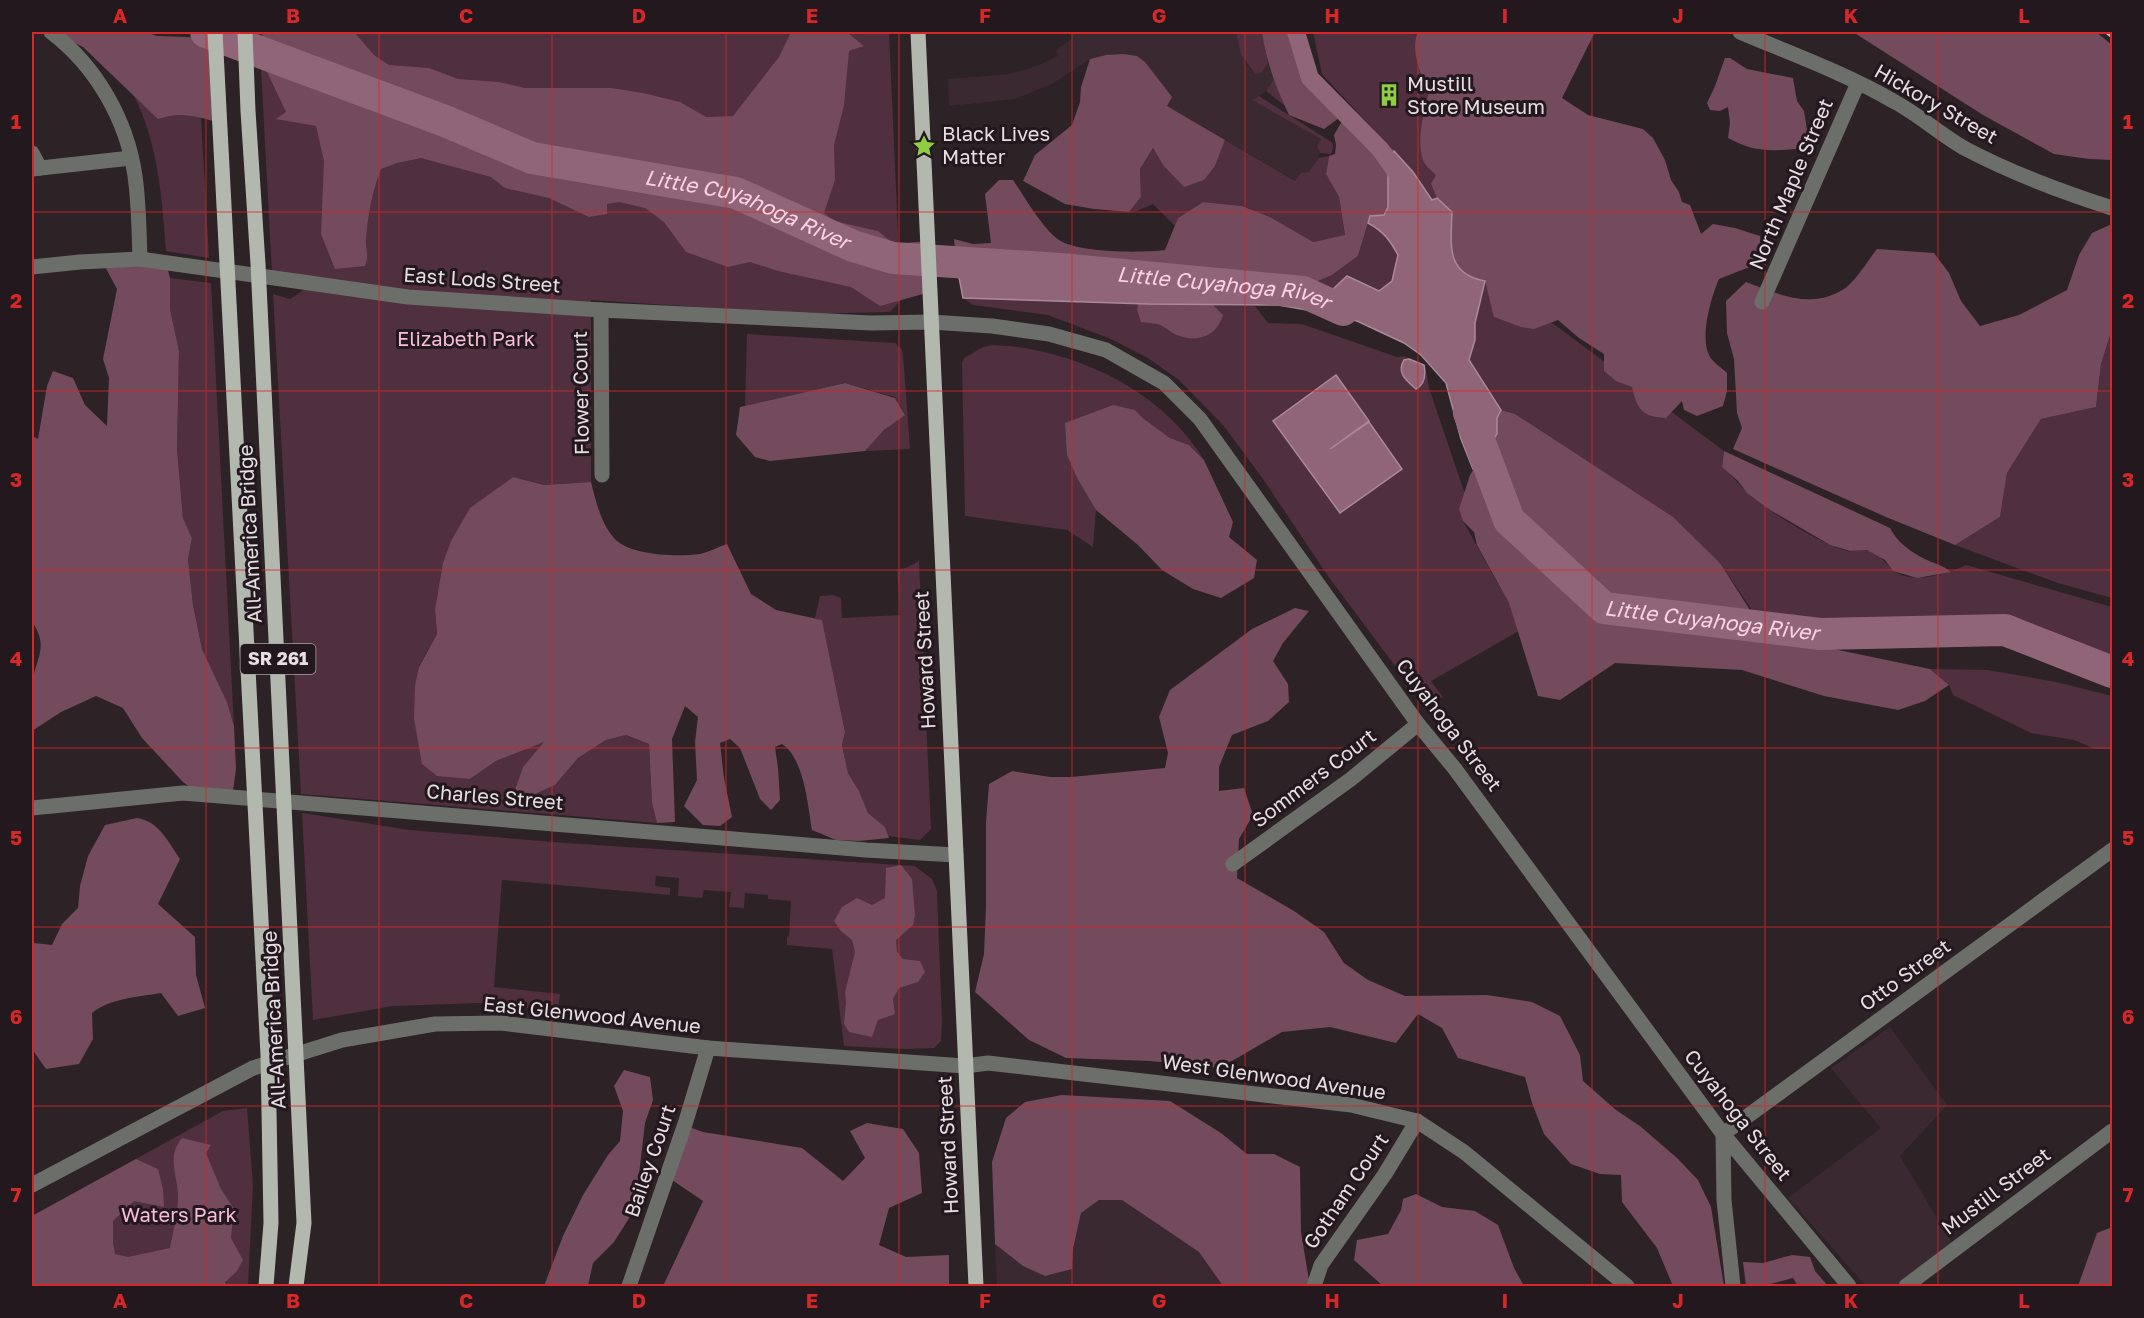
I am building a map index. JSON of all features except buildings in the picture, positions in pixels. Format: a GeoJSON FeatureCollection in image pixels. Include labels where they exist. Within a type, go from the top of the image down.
{"type":"FeatureCollection","features":[{"type":"Feature","properties":{"kind":"main road","name":"All-America Bridge"},"geometry":{"type":"LineString","coordinates":[[215,32],[268,1054],[271,1212],[266,1287]]}},
{"type":"Feature","properties":{"kind":"main road","name":"All-America Bridge"},"geometry":{"type":"LineString","coordinates":[[245,32],[260,288],[304,1223],[296,1287]]}},
{"type":"Feature","properties":{"kind":"main road","name":"Howard Street"},"geometry":{"type":"LineString","coordinates":[[918,32],[976,1287]]}},
{"type":"Feature","properties":{"kind":"street"},"geometry":{"type":"LineString","coordinates":[[51,32],[73,51],[100,83],[120,122],[131,158],[138,201],[140,259]]}},
{"type":"Feature","properties":{"kind":"street","name":"Hickory Street"},"geometry":{"type":"LineString","coordinates":[[1740,32],[1895,102],[1963,147],[2064,192],[2112,208]]}},
{"type":"Feature","properties":{"kind":"street","name":"North Maple Street"},"geometry":{"type":"LineString","coordinates":[[1762,302],[1857,83]]}},
{"type":"Feature","properties":{"kind":"street"},"geometry":{"type":"LineString","coordinates":[[32,153],[36,168],[131,158]]}},
{"type":"Feature","properties":{"kind":"street","name":"East Lods Street"},"geometry":{"type":"LineString","coordinates":[[32,267],[140,259],[408,297],[600,310],[681,312],[871,323],[931,322]]}},
{"type":"Feature","properties":{"kind":"street","name":"Flower Court"},"geometry":{"type":"LineString","coordinates":[[600,310],[602,475]]}},
{"type":"Feature","properties":{"kind":"street","name":"Cuyahoga Street"},"geometry":{"type":"LineString","coordinates":[[931,322],[992,326],[1049,334],[1107,350],[1164,383],[1200,419],[1418,724],[1461,778],[1723,1134],[1849,1287]]}},
{"type":"Feature","properties":{"kind":"street","name":"Sommers Court"},"geometry":{"type":"LineString","coordinates":[[1233,864],[1351,779],[1418,724]]}},
{"type":"Feature","properties":{"kind":"street","name":"Charles Street"},"geometry":{"type":"LineString","coordinates":[[32,808],[183,793],[866,850],[956,855]]}},
{"type":"Feature","properties":{"kind":"street","name":"Otto Street"},"geometry":{"type":"LineString","coordinates":[[1723,1134],[2112,850]]}},
{"type":"Feature","properties":{"kind":"street","name":"East Glenwood Avenue"},"geometry":{"type":"LineString","coordinates":[[32,1185],[204,1096],[253,1068],[342,1040],[435,1024],[501,1023],[708,1048],[965,1066]]}},
{"type":"Feature","properties":{"kind":"street","name":"Bailey Court"},"geometry":{"type":"LineString","coordinates":[[628,1287],[686,1121],[708,1048]]}},
{"type":"Feature","properties":{"kind":"street","name":"West Glenwood Avenue"},"geometry":{"type":"LineString","coordinates":[[965,1066],[988,1063],[1351,1105],[1417,1121],[1464,1152],[1627,1287]]}},
{"type":"Feature","properties":{"kind":"street","name":"Gotham Court"},"geometry":{"type":"LineString","coordinates":[[1314,1287],[1321,1265],[1385,1174],[1417,1121]]}},
{"type":"Feature","properties":{"kind":"street","name":"Mustill Street"},"geometry":{"type":"LineString","coordinates":[[1906,1287],[2112,1131]]}},
{"type":"Feature","properties":{"kind":"street"},"geometry":{"type":"LineString","coordinates":[[1723,1134],[1724,1200],[1733,1287]]}},
{"type":"Feature","properties":{"kind":"shaded area"},"geometry":{"type":"Polygon","coordinates":[[[1073,32],[1236,32],[1245,62],[1255,74],[1268,63],[1274,79],[1266,91],[1253,100],[1321,139],[1318,150],[1320,153],[1309,173],[1301,173],[1296,181],[1167,106],[1123,54],[1090,59],[1052,84],[1015,99],[949,106],[948,79],[1010,74],[1037,66],[1058,56],[1056,50],[1073,38],[1073,32]]]}},
{"type":"Feature","properties":{"kind":"shaded area"},"geometry":{"type":"Polygon","coordinates":[[[1890,1027],[1947,1105],[1900,1156],[1953,1245],[1895,1286],[1866,1286],[1788,1198],[1881,1128],[1831,1068],[1890,1027]]]}},
{"type":"Feature","properties":{"kind":"shaded area"},"geometry":{"type":"Polygon","coordinates":[[[1099,1200],[1122,1200],[1199,1252],[1223,1286],[997,1286],[995,1244],[1023,1266],[1073,1249],[1081,1213],[1099,1200]]]}},
{"type":"Feature","properties":{"kind":"green space"},"geometry":{"type":"Polygon","coordinates":[[[51,32],[146,32],[157,36],[216,38],[220,123],[182,115],[158,119],[83,47],[51,32]]]}},
{"type":"Feature","properties":{"kind":"green space","name":"Elizabeth Park"},"geometry":{"type":"Polygon","coordinates":[[[259,32],[889,32],[901,300],[890,312],[804,314],[591,300],[591,482],[544,485],[513,477],[500,487],[435,610],[437,634],[419,666],[470,779],[496,761],[545,741],[515,790],[533,795],[555,785],[578,758],[606,740],[626,735],[649,744],[652,803],[657,823],[301,794],[273,294],[290,299],[320,279],[272,273],[259,32]]]}},
{"type":"Feature","properties":{"kind":"green space"},"geometry":{"type":"Polygon","coordinates":[[[262,32],[354,32],[374,55],[389,65],[429,68],[458,79],[499,82],[525,88],[611,88],[643,93],[680,102],[706,117],[733,116],[779,57],[791,32],[849,34],[864,46],[849,51],[844,105],[834,145],[835,180],[824,213],[834,221],[878,231],[894,244],[928,241],[930,292],[880,306],[851,287],[778,271],[750,262],[728,267],[686,252],[664,222],[645,208],[619,202],[607,204],[607,214],[589,217],[549,198],[505,188],[491,177],[421,158],[381,169],[369,212],[365,266],[335,269],[321,234],[324,161],[316,126],[276,119],[286,112],[267,72],[262,32]]]}},
{"type":"Feature","properties":{"kind":"green space"},"geometry":{"type":"Polygon","coordinates":[[[1236,32],[1262,32],[1268,63],[1261,73],[1255,74],[1241,54],[1236,32]]]}},
{"type":"Feature","properties":{"kind":"green space"},"geometry":{"type":"Polygon","coordinates":[[[1262,32],[1303,32],[1307,56],[1314,71],[1339,101],[1339,118],[1324,129],[1289,115],[1272,74],[1262,32]]]}},
{"type":"Feature","properties":{"kind":"green space"},"geometry":{"type":"Polygon","coordinates":[[[1313,32],[1536,32],[1549,304],[1433,200],[1413,172],[1322,74],[1313,32]]]}},
{"type":"Feature","properties":{"kind":"green space"},"geometry":{"type":"Polygon","coordinates":[[[1418,32],[1595,32],[1562,98],[1588,115],[1643,129],[1653,138],[1665,160],[1671,180],[1682,202],[1690,205],[1701,234],[1713,224],[1760,236],[1763,253],[1757,264],[1719,279],[1710,307],[1706,329],[1707,349],[1710,357],[1727,373],[1727,391],[1723,406],[1697,416],[1684,410],[1682,401],[1666,418],[1646,414],[1639,407],[1632,387],[1616,381],[1604,371],[1604,354],[1579,338],[1558,320],[1534,329],[1521,327],[1494,317],[1485,281],[1463,272],[1457,265],[1451,246],[1452,212],[1437,198],[1431,184],[1436,175],[1423,160],[1420,143],[1425,108],[1429,92],[1441,87],[1423,81],[1415,50],[1418,32]]]}},
{"type":"Feature","properties":{"kind":"green space"},"geometry":{"type":"Polygon","coordinates":[[[1853,32],[2096,32],[2112,45],[2112,160],[2054,154],[1983,115],[1853,32]]]}},
{"type":"Feature","properties":{"kind":"green space"},"geometry":{"type":"Polygon","coordinates":[[[1123,54],[1137,56],[1145,62],[1172,97],[1167,106],[1225,140],[1215,166],[1204,180],[1184,187],[1163,165],[1153,148],[1140,169],[1141,197],[1129,212],[1065,204],[1023,181],[1035,155],[1072,125],[1090,59],[1123,54]]]}},
{"type":"Feature","properties":{"kind":"green space"},"geometry":{"type":"Polygon","coordinates":[[[1725,58],[1730,58],[1747,69],[1793,78],[1797,101],[1804,111],[1808,136],[1796,149],[1761,150],[1728,138],[1730,123],[1728,107],[1720,111],[1710,110],[1707,103],[1725,58]]]}},
{"type":"Feature","properties":{"kind":"green space"},"geometry":{"type":"Polygon","coordinates":[[[1274,79],[1285,106],[1266,91],[1274,79]]]}},
{"type":"Feature","properties":{"kind":"green space"},"geometry":{"type":"Polygon","coordinates":[[[133,94],[158,118],[180,115],[201,117],[209,258],[166,251],[157,170],[148,131],[133,94]]]}},
{"type":"Feature","properties":{"kind":"green space"},"geometry":{"type":"Polygon","coordinates":[[[1259,96],[1333,143],[1331,154],[1320,153],[1317,146],[1321,139],[1252,100],[1259,96]]]}},
{"type":"Feature","properties":{"kind":"green space"},"geometry":{"type":"Polygon","coordinates":[[[1356,112],[1394,151],[1388,175],[1388,207],[1384,215],[1370,216],[1358,256],[1332,275],[1295,291],[956,262],[954,239],[973,244],[991,243],[985,194],[999,180],[1013,180],[1040,220],[1059,240],[1095,250],[1141,252],[1165,250],[1178,218],[1203,202],[1242,206],[1270,217],[1313,242],[1345,235],[1339,197],[1326,174],[1329,156],[1335,154],[1334,135],[1342,121],[1356,112]]]}},
{"type":"Feature","properties":{"kind":"green space"},"geometry":{"type":"Polygon","coordinates":[[[1225,140],[1295,181],[1301,173],[1309,172],[1318,158],[1329,156],[1326,174],[1339,197],[1345,236],[1312,242],[1270,217],[1242,206],[1203,202],[1178,218],[1175,226],[1153,204],[1129,212],[1141,197],[1140,169],[1153,148],[1163,165],[1215,166],[1225,140]]]}},
{"type":"Feature","properties":{"kind":"green space"},"geometry":{"type":"Polygon","coordinates":[[[1368,223],[1386,236],[1398,255],[1392,281],[1379,291],[1347,276],[1332,290],[1295,291],[1332,275],[1358,256],[1368,223]]]}},
{"type":"Feature","properties":{"kind":"green space"},"geometry":{"type":"Polygon","coordinates":[[[2112,224],[2112,329],[2101,364],[2096,407],[2041,419],[2007,473],[2000,517],[1955,545],[1733,449],[1742,428],[1737,413],[1734,359],[1727,333],[1726,301],[1746,282],[1795,298],[1819,298],[1831,295],[1848,286],[1877,249],[1934,253],[1949,273],[1961,301],[1980,326],[2019,315],[2067,290],[2079,255],[2092,233],[2112,224]]]}},
{"type":"Feature","properties":{"kind":"green space"},"geometry":{"type":"Polygon","coordinates":[[[102,261],[166,263],[170,278],[170,309],[179,351],[177,449],[183,518],[192,538],[188,559],[193,605],[202,649],[227,702],[234,726],[236,769],[232,798],[200,795],[183,782],[142,738],[123,708],[96,696],[61,712],[32,731],[32,684],[41,646],[32,622],[32,436],[38,439],[47,386],[53,371],[73,378],[85,405],[107,426],[109,378],[103,359],[117,289],[102,261]]]}},
{"type":"Feature","properties":{"kind":"green space"},"geometry":{"type":"Polygon","coordinates":[[[170,278],[211,283],[234,726],[227,702],[202,649],[193,605],[188,559],[192,538],[183,518],[177,449],[179,351],[170,309],[170,278]]]}},
{"type":"Feature","properties":{"kind":"green space"},"geometry":{"type":"Polygon","coordinates":[[[1485,281],[1495,317],[1543,316],[1724,451],[1722,467],[1756,500],[1796,527],[1838,548],[1848,551],[1870,551],[1899,574],[1908,577],[1939,575],[1966,565],[2112,607],[2112,656],[2030,633],[2011,630],[2018,635],[2005,630],[1820,634],[1764,628],[1720,563],[1515,414],[1501,410],[1469,360],[1475,340],[1475,322],[1485,281]]]}},
{"type":"Feature","properties":{"kind":"green space"},"geometry":{"type":"Polygon","coordinates":[[[963,298],[1255,306],[1268,323],[1302,324],[1397,357],[1404,356],[1425,365],[1429,388],[1468,503],[1463,521],[1509,603],[1519,631],[1431,681],[1443,697],[1425,706],[1328,576],[1263,479],[1223,425],[1179,380],[1148,358],[1111,339],[1048,315],[973,305],[963,298]]]}},
{"type":"Feature","properties":{"kind":"green space"},"geometry":{"type":"Polygon","coordinates":[[[1139,298],[1212,304],[1223,315],[1216,329],[1211,333],[1198,338],[1184,337],[1160,325],[1141,322],[1137,310],[1139,298]]]}},
{"type":"Feature","properties":{"kind":"green space"},"geometry":{"type":"Polygon","coordinates":[[[2112,329],[2112,598],[2058,583],[1955,545],[2000,517],[2007,473],[2041,419],[2096,407],[2101,364],[2112,329]]]}},
{"type":"Feature","properties":{"kind":"green space"},"geometry":{"type":"Polygon","coordinates":[[[747,334],[895,343],[901,348],[903,354],[910,449],[865,451],[884,430],[905,414],[895,397],[845,383],[745,406],[747,334]]]}},
{"type":"Feature","properties":{"kind":"green space"},"geometry":{"type":"Polygon","coordinates":[[[993,345],[1021,347],[1056,355],[1081,363],[1129,386],[1171,419],[1189,438],[1204,460],[1189,445],[1170,438],[1135,410],[1078,480],[1096,510],[1093,547],[1067,530],[965,516],[962,362],[965,357],[981,348],[993,345]]]}},
{"type":"Feature","properties":{"kind":"green space"},"geometry":{"type":"Polygon","coordinates":[[[845,383],[895,398],[905,415],[884,430],[865,451],[770,461],[755,457],[736,435],[740,407],[845,383]]]}},
{"type":"Feature","properties":{"kind":"green space"},"geometry":{"type":"Polygon","coordinates":[[[1113,405],[1135,410],[1170,438],[1189,445],[1204,460],[1233,522],[1229,537],[1257,560],[1254,578],[1221,598],[1193,589],[1162,570],[1138,545],[1096,510],[1078,480],[1067,455],[1065,423],[1113,405]]]}},
{"type":"Feature","properties":{"kind":"green space"},"geometry":{"type":"Polygon","coordinates":[[[1501,410],[1515,414],[1673,517],[1720,563],[1766,635],[1930,669],[1949,685],[1925,701],[1898,710],[1824,696],[1742,670],[1615,663],[1560,700],[1538,696],[1509,603],[1477,545],[1474,532],[1463,521],[1459,509],[1470,475],[1497,434],[1497,417],[1501,410]]]}},
{"type":"Feature","properties":{"kind":"green space"},"geometry":{"type":"Polygon","coordinates":[[[1724,451],[1890,528],[1910,550],[1951,572],[1917,578],[1893,571],[1885,560],[1867,550],[1850,551],[1830,545],[1767,508],[1747,493],[1738,481],[1722,467],[1724,451]]]}},
{"type":"Feature","properties":{"kind":"green space"},"geometry":{"type":"Polygon","coordinates":[[[513,477],[544,485],[591,482],[606,526],[614,538],[631,549],[655,554],[691,555],[727,544],[751,594],[776,610],[822,620],[845,732],[842,745],[848,773],[868,813],[885,827],[889,838],[859,841],[836,840],[812,830],[807,796],[800,771],[789,751],[782,744],[775,747],[780,800],[771,810],[760,799],[740,748],[730,739],[720,743],[732,817],[720,826],[703,825],[684,806],[697,780],[695,742],[698,717],[685,706],[672,739],[675,822],[657,823],[652,803],[649,744],[626,735],[606,740],[578,758],[555,785],[533,795],[515,790],[523,767],[544,742],[496,761],[470,779],[437,776],[422,764],[414,719],[415,686],[419,667],[437,634],[435,610],[443,563],[451,541],[470,508],[513,477]]]}},
{"type":"Feature","properties":{"kind":"green space"},"geometry":{"type":"Polygon","coordinates":[[[919,561],[931,829],[920,840],[888,836],[885,827],[868,813],[848,773],[842,745],[845,732],[822,621],[815,618],[820,596],[833,595],[841,598],[842,618],[900,615],[897,569],[906,568],[919,561]]]}},
{"type":"Feature","properties":{"kind":"green space"},"geometry":{"type":"Polygon","coordinates":[[[1295,608],[1309,611],[1283,643],[1273,661],[1288,684],[1289,702],[1268,721],[1232,735],[1219,767],[1219,791],[1244,788],[1253,815],[1239,839],[1237,878],[1294,911],[1324,932],[1344,963],[1368,980],[1405,996],[1487,995],[1532,1002],[1560,1016],[1580,1055],[1583,1081],[1616,1110],[1640,1126],[1698,1180],[1711,1207],[1724,1286],[1673,1286],[1657,1248],[1622,1202],[1621,1175],[1600,1174],[1571,1164],[1544,1134],[1525,1077],[1458,1058],[1442,1028],[1418,1014],[1396,1043],[1330,1027],[1282,1032],[1220,1068],[1150,1061],[1066,1058],[1029,1040],[975,992],[984,954],[986,822],[989,784],[1012,771],[1050,777],[1071,777],[1165,768],[1168,753],[1159,717],[1170,690],[1252,629],[1295,608]]]}},
{"type":"Feature","properties":{"kind":"green space"},"geometry":{"type":"Polygon","coordinates":[[[1930,669],[1988,670],[2056,682],[2112,696],[2112,749],[2095,749],[2074,740],[2031,733],[1953,695],[1949,685],[1930,669]]]}},
{"type":"Feature","properties":{"kind":"green space"},"geometry":{"type":"Polygon","coordinates":[[[302,813],[410,830],[566,843],[915,866],[932,879],[937,891],[941,1041],[934,1048],[844,1046],[832,949],[787,945],[791,901],[768,899],[768,895],[745,893],[744,908],[729,907],[731,892],[704,890],[702,898],[678,896],[679,878],[656,876],[655,886],[670,888],[670,895],[502,880],[494,987],[560,994],[558,1011],[478,1003],[393,1006],[313,1020],[302,813]]]}},
{"type":"Feature","properties":{"kind":"green space"},"geometry":{"type":"Polygon","coordinates":[[[137,818],[157,828],[180,859],[158,904],[195,937],[196,975],[205,1008],[178,1016],[161,993],[107,1004],[92,1013],[93,1039],[79,1064],[46,1069],[32,1049],[32,938],[34,943],[52,945],[62,924],[78,908],[80,886],[88,856],[105,825],[137,818]]]}},
{"type":"Feature","properties":{"kind":"green space"},"geometry":{"type":"Polygon","coordinates":[[[901,865],[912,879],[915,915],[913,925],[896,940],[897,952],[903,959],[920,961],[925,972],[918,982],[899,988],[893,999],[895,1014],[878,1020],[872,1037],[849,1032],[844,1024],[845,992],[855,952],[852,940],[834,921],[842,907],[857,898],[872,905],[885,898],[886,868],[901,865]]]}},
{"type":"Feature","properties":{"kind":"green space"},"geometry":{"type":"Polygon","coordinates":[[[624,1070],[650,1077],[653,1100],[645,1123],[633,1212],[614,1242],[593,1263],[588,1286],[544,1286],[563,1236],[583,1195],[608,1155],[620,1141],[623,1111],[614,1086],[624,1070]]]}},
{"type":"Feature","properties":{"kind":"green space"},"geometry":{"type":"Polygon","coordinates":[[[1062,1095],[1170,1101],[1221,1133],[1247,1154],[1274,1154],[1300,1167],[1301,1232],[1310,1286],[1223,1286],[1199,1252],[1122,1200],[1099,1200],[1081,1213],[1073,1249],[1072,1269],[1045,1276],[1023,1266],[995,1244],[992,1162],[1006,1118],[1025,1102],[1062,1095]]]}},
{"type":"Feature","properties":{"kind":"green space","name":"Waters Park"},"geometry":{"type":"Polygon","coordinates":[[[247,1108],[253,1185],[248,1286],[32,1286],[32,1216],[223,1111],[247,1108]]]}},
{"type":"Feature","properties":{"kind":"green space"},"geometry":{"type":"Polygon","coordinates":[[[867,1123],[903,1129],[919,1153],[922,1193],[889,1208],[879,1245],[906,1257],[949,1255],[949,1286],[663,1286],[703,1201],[672,1180],[689,1127],[703,1132],[802,1148],[843,1181],[865,1158],[850,1131],[867,1123]]]}},
{"type":"Feature","properties":{"kind":"green space","name":"Waters Park"},"geometry":{"type":"Polygon","coordinates":[[[182,1138],[211,1145],[206,1153],[221,1189],[234,1209],[231,1238],[243,1260],[237,1271],[225,1282],[226,1286],[32,1286],[32,1216],[136,1159],[158,1169],[163,1189],[164,1207],[134,1201],[113,1221],[115,1254],[128,1257],[170,1248],[178,1203],[174,1159],[177,1145],[182,1138]]]}},
{"type":"Feature","properties":{"kind":"green space"},"geometry":{"type":"Polygon","coordinates":[[[1416,1194],[1442,1207],[1475,1211],[1498,1225],[1514,1268],[1524,1286],[1383,1286],[1354,1260],[1357,1240],[1388,1234],[1401,1210],[1403,1199],[1416,1194]]]}},
{"type":"Feature","properties":{"kind":"green space"},"geometry":{"type":"Polygon","coordinates":[[[2112,1227],[2112,1286],[2078,1286],[2097,1233],[2112,1227]]]}},
{"type":"Feature","properties":{"kind":"green space"},"geometry":{"type":"Polygon","coordinates":[[[1792,1255],[1810,1257],[1815,1271],[1828,1286],[1798,1286],[1793,1278],[1763,1286],[1746,1286],[1743,1262],[1763,1263],[1792,1255]]]}},
{"type":"Feature","properties":{"kind":"water"},"geometry":{"type":"Polygon","coordinates":[[[1394,151],[1413,172],[1432,200],[1437,198],[1452,212],[1451,246],[1457,265],[1463,272],[1485,281],[1475,323],[1475,340],[1469,360],[1501,410],[1497,418],[1497,434],[1473,469],[1461,439],[1446,383],[1421,355],[1404,343],[1357,321],[1278,305],[1148,304],[963,298],[956,262],[1303,292],[1332,290],[1347,276],[1379,291],[1392,281],[1398,255],[1386,236],[1368,223],[1370,216],[1384,215],[1388,207],[1388,175],[1394,151]]]}},
{"type":"Feature","properties":{"kind":"water"},"geometry":{"type":"Polygon","coordinates":[[[1409,359],[1424,365],[1424,379],[1416,389],[1406,380],[1401,369],[1404,360],[1409,359]]]}},
{"type":"Feature","properties":{"kind":"water"},"geometry":{"type":"Polygon","coordinates":[[[1336,375],[1369,421],[1330,449],[1369,422],[1402,469],[1340,513],[1273,421],[1336,375]]]}},
{"type":"Feature","properties":{"kind":"waterway","name":"Little Cuyahoga River"},"geometry":{"type":"LineString","coordinates":[[206,32],[445,121],[532,158],[736,193],[853,246],[893,258],[1061,269],[1303,292],[1343,310]]}},
{"type":"Feature","properties":{"kind":"waterway"},"geometry":{"type":"LineString","coordinates":[[1296,32],[1310,78],[1380,149],[1404,183]]}},
{"type":"Feature","properties":{"kind":"waterway","name":"Little Cuyahoga River"},"geometry":{"type":"LineString","coordinates":[[1469,413],[1509,520],[1604,608],[1820,634],[2005,630],[2112,672]]}},
{"type":"Feature","properties":{"kind":"railway"},"geometry":{"type":"LineString","coordinates":[[2107,32],[2112,36]]}},
{"type":"Feature","properties":{"kind":"place","name":"Mustill Store Museum"},"geometry":{"type":"Point","coordinates":[1389,95]}},
{"type":"Feature","properties":{"kind":"place","name":"Black Lives Matter"},"geometry":{"type":"Point","coordinates":[924,146]}}]}
